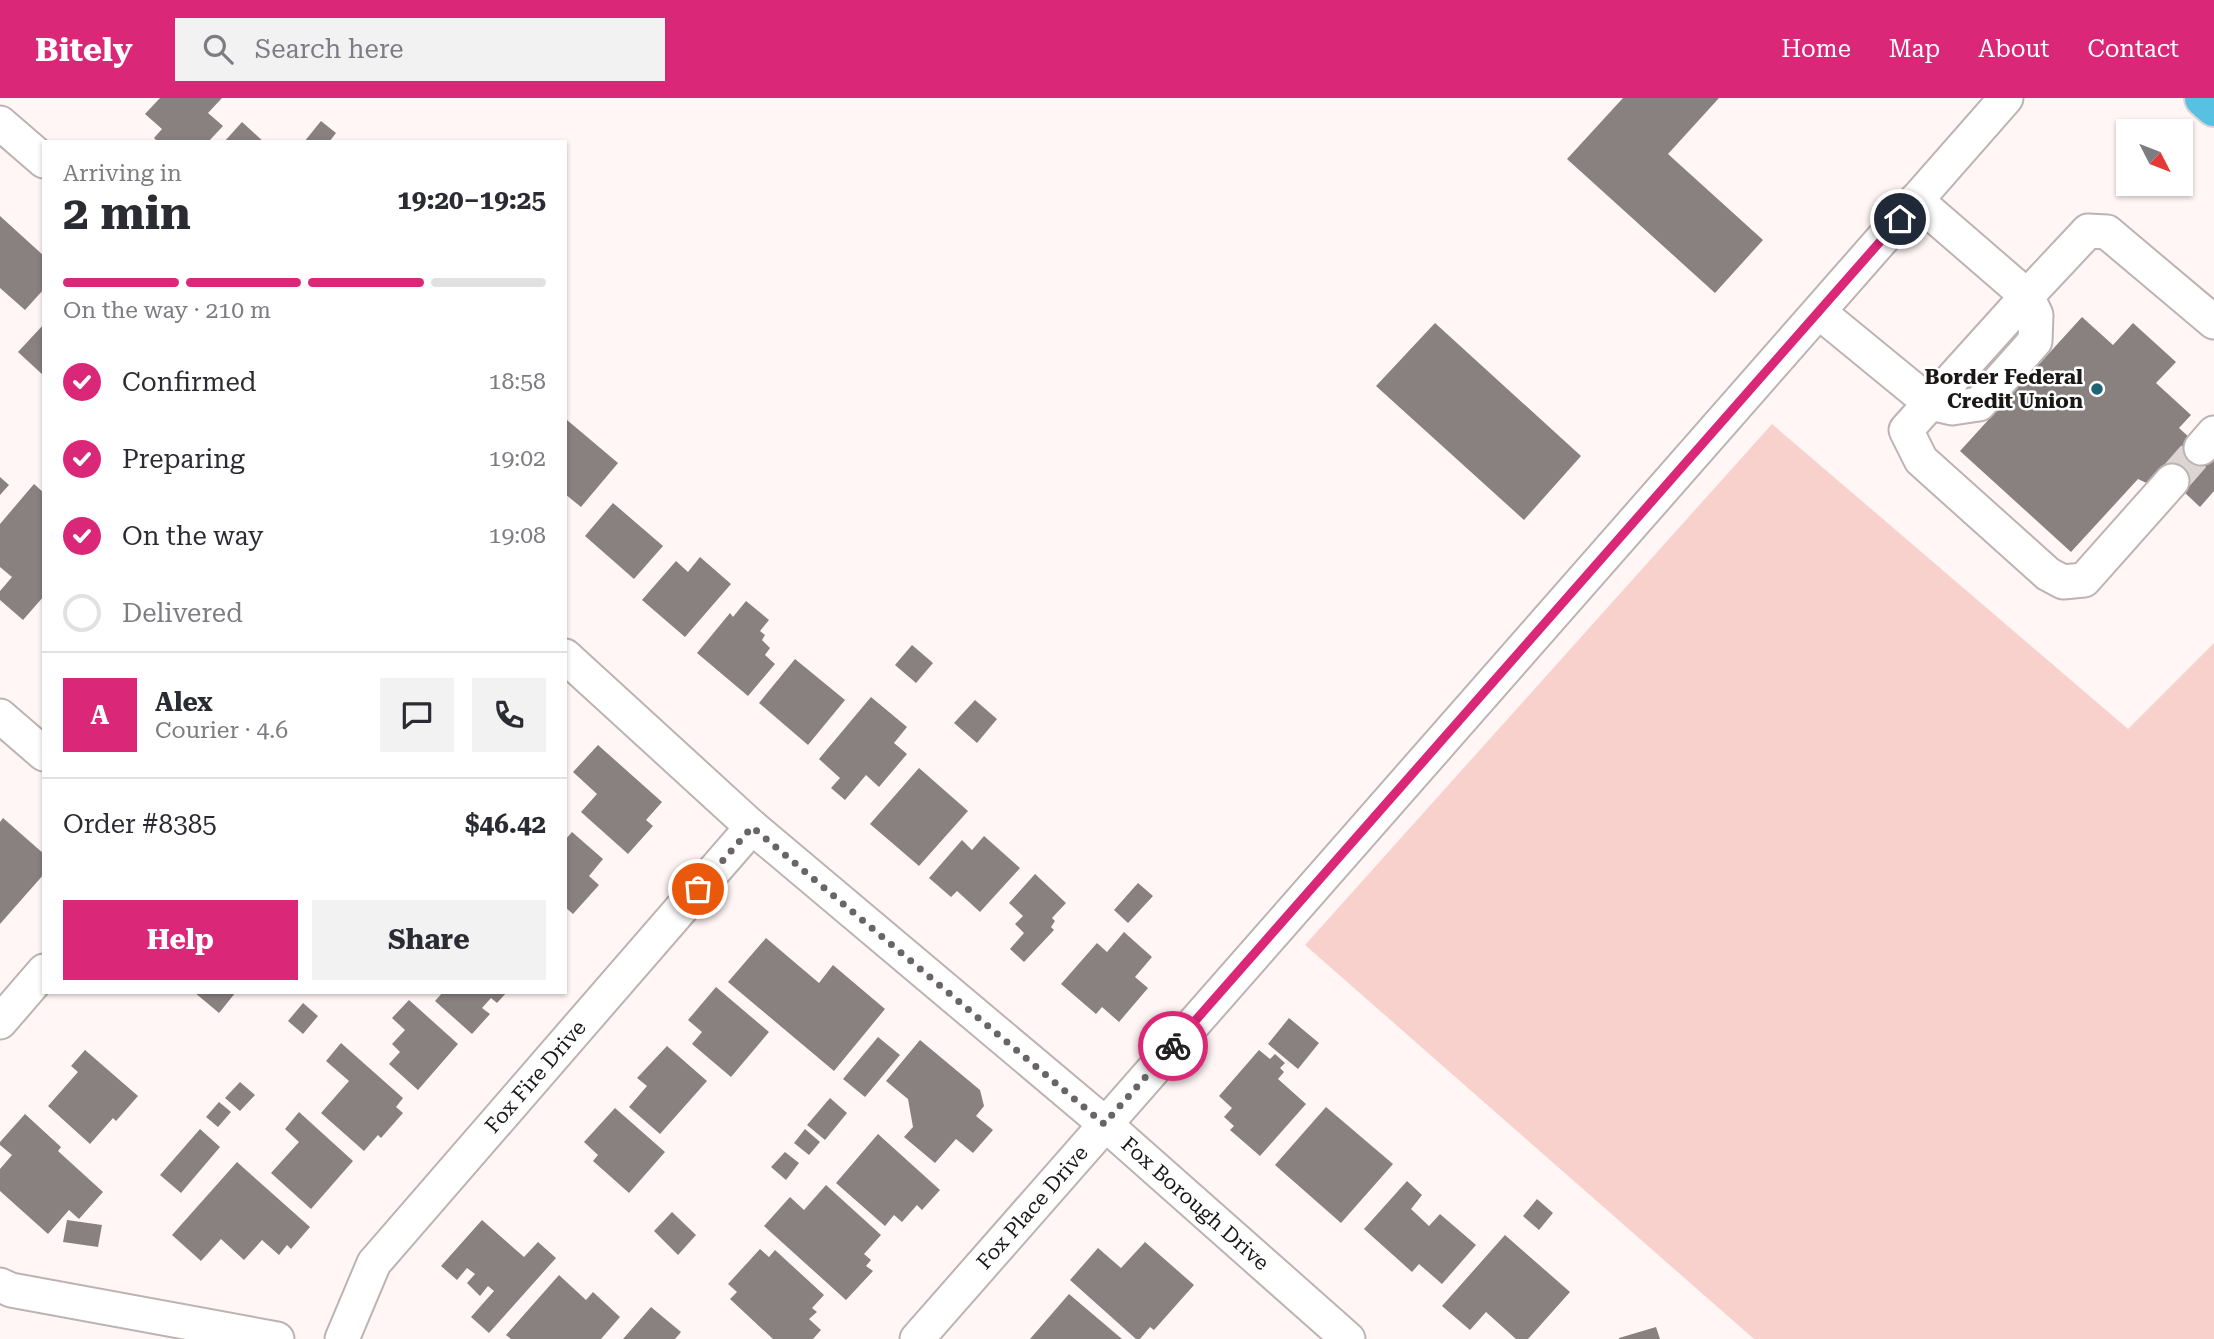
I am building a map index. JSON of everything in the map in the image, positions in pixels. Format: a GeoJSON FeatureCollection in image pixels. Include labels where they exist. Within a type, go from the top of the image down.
{"type":"FeatureCollection","features":[{"type":"Feature","properties":{"kind":"highway"},"geometry":{"type":"LineString","coordinates":[[2204,98],[2214,107]]}},
{"type":"Feature","properties":{"kind":"street","name":"Fox Place Drive"},"geometry":{"type":"LineString","coordinates":[[917,1339],[2006,98]]}},
{"type":"Feature","properties":{"kind":"street"},"geometry":{"type":"LineString","coordinates":[[0,123],[42,159]]}},
{"type":"Feature","properties":{"kind":"street"},"geometry":{"type":"LineString","coordinates":[[1819,312],[1930,403],[1952,408],[1979,404],[2035,341],[2036,315],[2027,296],[1916,200]]}},
{"type":"Feature","properties":{"kind":"street"},"geometry":{"type":"LineString","coordinates":[[2027,296],[2088,231],[2107,232],[2214,322]]}},
{"type":"Feature","properties":{"kind":"street"},"geometry":{"type":"LineString","coordinates":[[1930,403],[1906,430],[1922,460],[2049,574],[2063,582],[2084,580],[2172,481]]}},
{"type":"Feature","properties":{"kind":"street","name":"Fox Borough Drive"},"geometry":{"type":"LineString","coordinates":[[567,658],[752,827],[1104,1124],[1348,1339]]}},
{"type":"Feature","properties":{"kind":"street"},"geometry":{"type":"LineString","coordinates":[[0,716],[42,752]]}},
{"type":"Feature","properties":{"kind":"street","name":"Fox Fire Drive"},"geometry":{"type":"LineString","coordinates":[[342,1339],[374,1263],[752,827]]}},
{"type":"Feature","properties":{"kind":"street"},"geometry":{"type":"LineString","coordinates":[[0,1022],[42,973]]}},
{"type":"Feature","properties":{"kind":"street"},"geometry":{"type":"LineString","coordinates":[[0,1284],[11,1290],[277,1339]]}},
{"type":"Feature","properties":{"kind":"shaded area"},"geometry":{"type":"Polygon","coordinates":[[[1772,424],[2128,729],[2214,643],[2214,1339],[1754,1339],[1305,945],[1772,424]]]}},
{"type":"Feature","properties":{"kind":"building"},"geometry":{"type":"Polygon","coordinates":[[[160,98],[222,98],[208,113],[223,126],[210,140],[156,140],[154,138],[162,129],[145,114],[160,98]]]}},
{"type":"Feature","properties":{"kind":"building"},"geometry":{"type":"Polygon","coordinates":[[[1623,98],[1719,98],[1668,154],[1763,240],[1715,293],[1567,159],[1623,98]]]}},
{"type":"Feature","properties":{"kind":"building"},"geometry":{"type":"Polygon","coordinates":[[[321,121],[336,133],[331,140],[306,140],[321,121]]]}},
{"type":"Feature","properties":{"kind":"building"},"geometry":{"type":"Polygon","coordinates":[[[242,122],[262,140],[226,140],[242,122]]]}},
{"type":"Feature","properties":{"kind":"building"},"geometry":{"type":"Polygon","coordinates":[[[0,216],[42,254],[42,291],[25,310],[0,288],[0,216]]]}},
{"type":"Feature","properties":{"kind":"building"},"geometry":{"type":"Polygon","coordinates":[[[2082,317],[2113,345],[2133,323],[2176,362],[2156,383],[2191,415],[2179,428],[2214,460],[2214,491],[2200,507],[2167,476],[2157,488],[2138,479],[2071,552],[1960,451],[2082,317]]]}},
{"type":"Feature","properties":{"kind":"building"},"geometry":{"type":"Polygon","coordinates":[[[1435,323],[1581,456],[1524,520],[1376,386],[1435,323]]]}},
{"type":"Feature","properties":{"kind":"building"},"geometry":{"type":"Polygon","coordinates":[[[42,326],[42,374],[18,352],[42,326]]]}},
{"type":"Feature","properties":{"kind":"building"},"geometry":{"type":"Polygon","coordinates":[[[567,420],[618,463],[581,507],[567,496],[567,420]]]}},
{"type":"Feature","properties":{"kind":"building"},"geometry":{"type":"Polygon","coordinates":[[[0,477],[9,485],[0,495],[0,477]]]}},
{"type":"Feature","properties":{"kind":"building"},"geometry":{"type":"Polygon","coordinates":[[[34,484],[42,491],[42,598],[23,620],[0,600],[0,591],[12,577],[0,567],[0,524],[34,484]]]}},
{"type":"Feature","properties":{"kind":"building"},"geometry":{"type":"Polygon","coordinates":[[[613,503],[663,546],[634,579],[585,536],[613,503]]]}},
{"type":"Feature","properties":{"kind":"building"},"geometry":{"type":"Polygon","coordinates":[[[700,557],[731,584],[685,637],[642,600],[676,561],[688,572],[700,557]]]}},
{"type":"Feature","properties":{"kind":"building"},"geometry":{"type":"Polygon","coordinates":[[[746,601],[769,620],[760,631],[765,635],[762,640],[770,648],[765,655],[775,664],[748,696],[697,653],[730,613],[733,617],[746,601]]]}},
{"type":"Feature","properties":{"kind":"building"},"geometry":{"type":"Polygon","coordinates":[[[912,645],[933,663],[916,683],[895,665],[912,645]]]}},
{"type":"Feature","properties":{"kind":"building"},"geometry":{"type":"Polygon","coordinates":[[[795,659],[845,700],[808,745],[759,703],[795,659]]]}},
{"type":"Feature","properties":{"kind":"building"},"geometry":{"type":"Polygon","coordinates":[[[871,697],[907,727],[894,743],[907,754],[879,787],[866,775],[845,800],[831,788],[840,778],[819,759],[871,697]]]}},
{"type":"Feature","properties":{"kind":"building"},"geometry":{"type":"Polygon","coordinates":[[[975,700],[997,719],[977,743],[954,723],[975,700]]]}},
{"type":"Feature","properties":{"kind":"building"},"geometry":{"type":"Polygon","coordinates":[[[598,745],[662,802],[646,820],[653,826],[628,854],[581,812],[597,794],[573,772],[598,745]]]}},
{"type":"Feature","properties":{"kind":"building"},"geometry":{"type":"Polygon","coordinates":[[[919,768],[968,811],[919,866],[870,824],[919,768]]]}},
{"type":"Feature","properties":{"kind":"building"},"geometry":{"type":"Polygon","coordinates":[[[3,818],[42,852],[42,876],[0,924],[0,822],[3,818]]]}},
{"type":"Feature","properties":{"kind":"building"},"geometry":{"type":"Polygon","coordinates":[[[572,832],[603,859],[589,876],[599,885],[573,914],[567,909],[567,838],[572,832]]]}},
{"type":"Feature","properties":{"kind":"building"},"geometry":{"type":"Polygon","coordinates":[[[984,836],[1020,868],[980,912],[957,891],[951,897],[929,878],[962,840],[972,850],[984,836]]]}},
{"type":"Feature","properties":{"kind":"building"},"geometry":{"type":"Polygon","coordinates":[[[1035,874],[1066,903],[1052,918],[1055,921],[1051,927],[1054,930],[1024,962],[1010,949],[1024,933],[1015,924],[1023,916],[1009,903],[1035,874]]]}},
{"type":"Feature","properties":{"kind":"building"},"geometry":{"type":"Polygon","coordinates":[[[1138,883],[1153,896],[1128,923],[1114,910],[1138,883]]]}},
{"type":"Feature","properties":{"kind":"building"},"geometry":{"type":"Polygon","coordinates":[[[1124,932],[1152,957],[1135,977],[1148,988],[1119,1022],[1102,1007],[1096,1014],[1061,984],[1097,943],[1107,952],[1124,932]]]}},
{"type":"Feature","properties":{"kind":"building"},"geometry":{"type":"Polygon","coordinates":[[[766,938],[819,983],[833,965],[885,1009],[834,1071],[728,982],[766,938]]]}},
{"type":"Feature","properties":{"kind":"building"},"geometry":{"type":"Polygon","coordinates":[[[716,987],[769,1032],[731,1077],[692,1044],[702,1032],[688,1020],[716,987]]]}},
{"type":"Feature","properties":{"kind":"building"},"geometry":{"type":"Polygon","coordinates":[[[196,994],[234,994],[219,1013],[196,994]]]}},
{"type":"Feature","properties":{"kind":"building"},"geometry":{"type":"Polygon","coordinates":[[[441,994],[505,994],[497,1003],[491,998],[482,1008],[490,1014],[472,1034],[435,1001],[441,994]]]}},
{"type":"Feature","properties":{"kind":"building"},"geometry":{"type":"Polygon","coordinates":[[[409,1000],[458,1044],[418,1090],[389,1064],[400,1052],[392,1044],[405,1030],[392,1018],[409,1000]]]}},
{"type":"Feature","properties":{"kind":"building"},"geometry":{"type":"Polygon","coordinates":[[[303,1003],[318,1016],[303,1034],[288,1021],[303,1003]]]}},
{"type":"Feature","properties":{"kind":"building"},"geometry":{"type":"Polygon","coordinates":[[[1289,1018],[1319,1043],[1298,1069],[1268,1044],[1289,1018]]]}},
{"type":"Feature","properties":{"kind":"building"},"geometry":{"type":"Polygon","coordinates":[[[878,1037],[900,1055],[865,1097],[843,1079],[878,1037]]]}},
{"type":"Feature","properties":{"kind":"building"},"geometry":{"type":"Polygon","coordinates":[[[920,1040],[980,1090],[984,1106],[976,1116],[993,1130],[973,1153],[956,1139],[935,1163],[904,1137],[913,1127],[908,1099],[886,1081],[920,1040]]]}},
{"type":"Feature","properties":{"kind":"building"},"geometry":{"type":"Polygon","coordinates":[[[341,1043],[403,1098],[396,1107],[403,1113],[381,1138],[378,1135],[364,1151],[321,1113],[349,1081],[326,1061],[341,1043]]]}},
{"type":"Feature","properties":{"kind":"building"},"geometry":{"type":"Polygon","coordinates":[[[667,1046],[707,1081],[660,1134],[629,1107],[647,1086],[637,1078],[667,1046]]]}},
{"type":"Feature","properties":{"kind":"building"},"geometry":{"type":"Polygon","coordinates":[[[85,1050],[138,1096],[116,1121],[113,1118],[90,1144],[48,1106],[78,1072],[71,1066],[85,1050]]]}},
{"type":"Feature","properties":{"kind":"building"},"geometry":{"type":"Polygon","coordinates":[[[1259,1050],[1270,1059],[1275,1054],[1285,1063],[1280,1068],[1284,1072],[1278,1079],[1306,1104],[1260,1156],[1230,1130],[1234,1126],[1224,1117],[1232,1108],[1219,1096],[1259,1050]]]}},
{"type":"Feature","properties":{"kind":"building"},"geometry":{"type":"Polygon","coordinates":[[[240,1082],[255,1095],[240,1111],[225,1098],[240,1082]]]}},
{"type":"Feature","properties":{"kind":"building"},"geometry":{"type":"Polygon","coordinates":[[[830,1098],[847,1113],[825,1140],[807,1125],[830,1098]]]}},
{"type":"Feature","properties":{"kind":"building"},"geometry":{"type":"Polygon","coordinates":[[[219,1102],[231,1112],[218,1127],[206,1117],[219,1102]]]}},
{"type":"Feature","properties":{"kind":"building"},"geometry":{"type":"Polygon","coordinates":[[[1326,1107],[1393,1164],[1341,1223],[1275,1165],[1326,1107]]]}},
{"type":"Feature","properties":{"kind":"building"},"geometry":{"type":"Polygon","coordinates":[[[615,1108],[665,1152],[629,1193],[593,1161],[598,1155],[584,1142],[615,1108]]]}},
{"type":"Feature","properties":{"kind":"building"},"geometry":{"type":"Polygon","coordinates":[[[299,1112],[353,1161],[311,1209],[271,1173],[299,1142],[285,1129],[299,1112]]]}},
{"type":"Feature","properties":{"kind":"building"},"geometry":{"type":"Polygon","coordinates":[[[25,1114],[61,1147],[58,1151],[103,1192],[79,1219],[69,1210],[48,1234],[0,1191],[0,1169],[12,1155],[0,1142],[25,1114]]]}},
{"type":"Feature","properties":{"kind":"building"},"geometry":{"type":"Polygon","coordinates":[[[200,1129],[220,1147],[181,1193],[160,1175],[200,1129]]]}},
{"type":"Feature","properties":{"kind":"building"},"geometry":{"type":"Polygon","coordinates":[[[805,1129],[820,1142],[809,1155],[794,1143],[805,1129]]]}},
{"type":"Feature","properties":{"kind":"building"},"geometry":{"type":"Polygon","coordinates":[[[878,1134],[940,1190],[922,1210],[917,1205],[902,1222],[894,1215],[885,1226],[836,1183],[878,1134]]]}},
{"type":"Feature","properties":{"kind":"building"},"geometry":{"type":"Polygon","coordinates":[[[785,1152],[799,1163],[786,1180],[771,1167],[785,1152]]]}},
{"type":"Feature","properties":{"kind":"building"},"geometry":{"type":"Polygon","coordinates":[[[237,1162],[310,1227],[291,1249],[287,1245],[279,1255],[262,1240],[244,1260],[221,1239],[201,1261],[172,1235],[237,1162]]]}},
{"type":"Feature","properties":{"kind":"building"},"geometry":{"type":"Polygon","coordinates":[[[1407,1181],[1422,1195],[1411,1209],[1429,1226],[1440,1214],[1476,1245],[1442,1284],[1419,1264],[1412,1272],[1364,1229],[1407,1181]]]}},
{"type":"Feature","properties":{"kind":"building"},"geometry":{"type":"Polygon","coordinates":[[[826,1185],[881,1235],[864,1254],[871,1260],[866,1266],[873,1271],[846,1300],[764,1226],[790,1197],[804,1210],[826,1185]]]}},
{"type":"Feature","properties":{"kind":"building"},"geometry":{"type":"Polygon","coordinates":[[[1537,1199],[1553,1213],[1539,1230],[1523,1216],[1537,1199]]]}},
{"type":"Feature","properties":{"kind":"building"},"geometry":{"type":"Polygon","coordinates":[[[672,1212],[696,1235],[678,1255],[654,1231],[672,1212]]]}},
{"type":"Feature","properties":{"kind":"building"},"geometry":{"type":"Polygon","coordinates":[[[67,1220],[102,1225],[98,1247],[63,1242],[67,1220]]]}},
{"type":"Feature","properties":{"kind":"building"},"geometry":{"type":"Polygon","coordinates":[[[482,1220],[524,1257],[538,1242],[556,1258],[489,1333],[471,1317],[494,1291],[488,1286],[480,1296],[467,1283],[475,1274],[467,1268],[457,1280],[441,1266],[482,1220]]]}},
{"type":"Feature","properties":{"kind":"building"},"geometry":{"type":"Polygon","coordinates":[[[1505,1235],[1570,1292],[1528,1339],[1516,1339],[1486,1312],[1470,1330],[1442,1306],[1505,1235]]]}},
{"type":"Feature","properties":{"kind":"building"},"geometry":{"type":"Polygon","coordinates":[[[1145,1242],[1194,1285],[1154,1330],[1150,1327],[1140,1339],[1136,1339],[1070,1280],[1098,1248],[1121,1268],[1145,1242]]]}},
{"type":"Feature","properties":{"kind":"building"},"geometry":{"type":"Polygon","coordinates":[[[760,1249],[769,1257],[775,1250],[824,1295],[812,1308],[817,1312],[809,1319],[821,1330],[813,1339],[773,1339],[730,1299],[737,1292],[728,1284],[760,1249]]]}},
{"type":"Feature","properties":{"kind":"building"},"geometry":{"type":"Polygon","coordinates":[[[559,1275],[586,1300],[593,1292],[620,1317],[601,1339],[511,1339],[506,1335],[559,1275]]]}},
{"type":"Feature","properties":{"kind":"building"},"geometry":{"type":"Polygon","coordinates":[[[1069,1294],[1122,1339],[1030,1339],[1069,1294]]]}},
{"type":"Feature","properties":{"kind":"building"},"geometry":{"type":"Polygon","coordinates":[[[651,1307],[681,1332],[675,1339],[623,1339],[651,1307]]]}},
{"type":"Feature","properties":{"kind":"building"},"geometry":{"type":"Polygon","coordinates":[[[1656,1327],[1660,1339],[1619,1339],[1619,1338],[1656,1327]]]}},
{"type":"Feature","properties":{"kind":"tunnel"},"geometry":{"type":"LineString","coordinates":[[2172,481],[2201,448]]}},
{"type":"Feature","properties":{"kind":"way so far"},"geometry":{"type":"LineString","coordinates":[[698,889],[752,827],[1104,1124],[1173,1046]]}},
{"type":"Feature","properties":{"kind":"place","name":"Border Federal Credit Union"},"geometry":{"type":"Point","coordinates":[2097,389]}},
{"type":"Feature","properties":{"kind":"route"},"geometry":{"type":"LineString","coordinates":[[1173,1046],[1900,219]]}}]}
